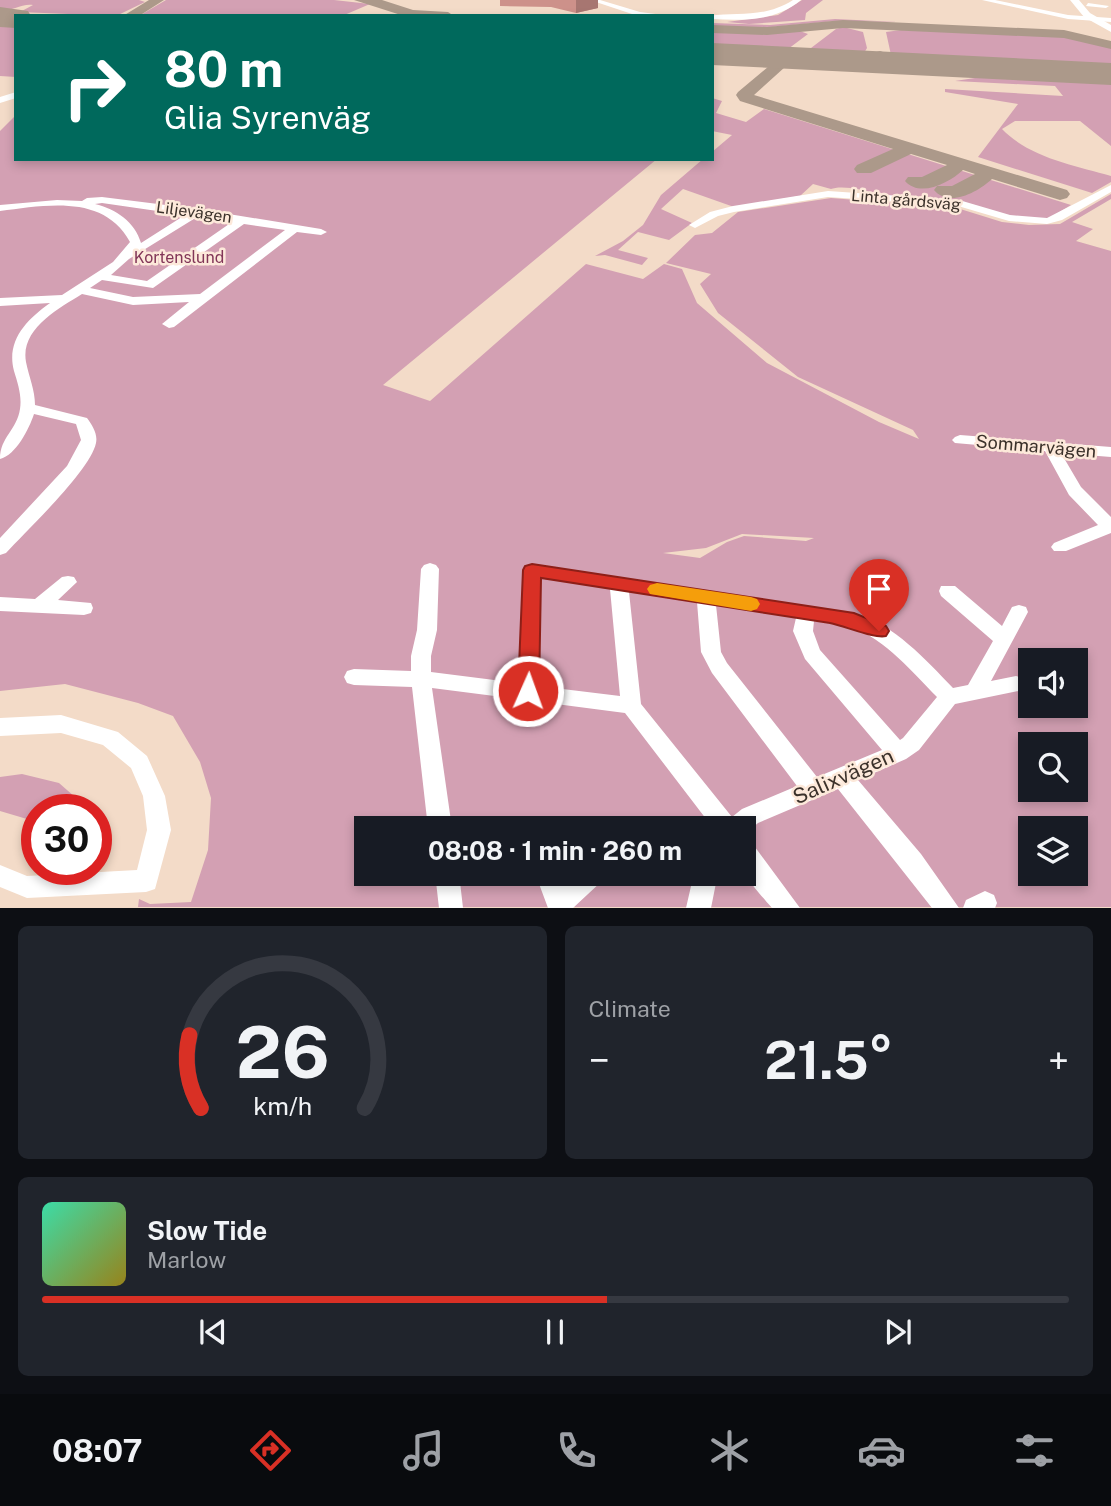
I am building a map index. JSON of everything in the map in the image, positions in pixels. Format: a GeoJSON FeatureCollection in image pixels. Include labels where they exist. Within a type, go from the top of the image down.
{"type":"FeatureCollection","features":[{"type":"Feature","properties":{"kind":"main road"},"geometry":{"type":"LineString","coordinates":[[1074,0],[1104,20]]}},
{"type":"Feature","properties":{"kind":"main road"},"geometry":{"type":"LineString","coordinates":[[1085,2],[1104,20]]}},
{"type":"Feature","properties":{"kind":"street"},"geometry":{"type":"LineString","coordinates":[[593,0],[639,14]]}},
{"type":"Feature","properties":{"kind":"street"},"geometry":{"type":"LineString","coordinates":[[714,18],[772,15],[798,0]]}},
{"type":"Feature","properties":{"kind":"street"},"geometry":{"type":"LineString","coordinates":[[985,0],[1104,20]]}},
{"type":"Feature","properties":{"kind":"street"},"geometry":{"type":"LineString","coordinates":[[1085,2],[1107,6]]}},
{"type":"Feature","properties":{"kind":"street","name":"Linta gårdsväg"},"geometry":{"type":"LineString","coordinates":[[695,225],[714,214],[733,209],[828,194],[959,203],[1009,218],[1046,221],[1058,218],[1111,188]]}},
{"type":"Feature","properties":{"kind":"street","name":"Liljevägen"},"geometry":{"type":"LineString","coordinates":[[6,208],[102,200],[321,232]]}},
{"type":"Feature","properties":{"kind":"street"},"geometry":{"type":"LineString","coordinates":[[67,202],[96,208],[124,221],[136,242],[129,256]]}},
{"type":"Feature","properties":{"kind":"street"},"geometry":{"type":"LineString","coordinates":[[0,219],[6,208]]}},
{"type":"Feature","properties":{"kind":"street"},"geometry":{"type":"LineString","coordinates":[[0,454],[12,440],[28,408],[16,350],[25,333],[63,299],[198,212]]}},
{"type":"Feature","properties":{"kind":"street"},"geometry":{"type":"LineString","coordinates":[[98,276],[149,285],[243,220]]}},
{"type":"Feature","properties":{"kind":"street"},"geometry":{"type":"LineString","coordinates":[[169,324],[295,228]]}},
{"type":"Feature","properties":{"kind":"street"},"geometry":{"type":"LineString","coordinates":[[78,289],[133,301],[203,298]]}},
{"type":"Feature","properties":{"kind":"street"},"geometry":{"type":"LineString","coordinates":[[0,302],[63,299]]}},
{"type":"Feature","properties":{"kind":"street"},"geometry":{"type":"LineString","coordinates":[[0,352],[16,350]]}},
{"type":"Feature","properties":{"kind":"street"},"geometry":{"type":"LineString","coordinates":[[0,548],[75,466],[88,446],[89,432],[82,421],[28,408]]}},
{"type":"Feature","properties":{"kind":"street","name":"Sommarvägen"},"geometry":{"type":"LineString","coordinates":[[960,440],[1111,452]]}},
{"type":"Feature","properties":{"kind":"street"},"geometry":{"type":"LineString","coordinates":[[1051,447],[1071,489],[1094,514],[1111,526]]}},
{"type":"Feature","properties":{"kind":"street"},"geometry":{"type":"LineString","coordinates":[[1060,547],[1111,526]]}},
{"type":"Feature","properties":{"kind":"street"},"geometry":{"type":"LineString","coordinates":[[430,569],[421,679],[438,816]]}},
{"type":"Feature","properties":{"kind":"street"},"geometry":{"type":"LineString","coordinates":[[528,691],[532,570],[854,620],[896,642],[949,697],[1016,684]]}},
{"type":"Feature","properties":{"kind":"street"},"geometry":{"type":"LineString","coordinates":[[39,606],[68,582]]}},
{"type":"Feature","properties":{"kind":"street"},"geometry":{"type":"LineString","coordinates":[[620,583],[631,706],[718,816]]}},
{"type":"Feature","properties":{"kind":"street"},"geometry":{"type":"LineString","coordinates":[[948,591],[1004,639]]}},
{"type":"Feature","properties":{"kind":"street"},"geometry":{"type":"LineString","coordinates":[[706,597],[711,652],[719,668],[814,790]]}},
{"type":"Feature","properties":{"kind":"street"},"geometry":{"type":"LineString","coordinates":[[0,604],[84,608]]}},
{"type":"Feature","properties":{"kind":"street"},"geometry":{"type":"LineString","coordinates":[[807,612],[803,631],[812,654],[898,753]]}},
{"type":"Feature","properties":{"kind":"street"},"geometry":{"type":"LineString","coordinates":[[976,690],[1019,612]]}},
{"type":"Feature","properties":{"kind":"street"},"geometry":{"type":"LineString","coordinates":[[354,677],[421,679],[631,706]]}},
{"type":"Feature","properties":{"kind":"street","name":"Salixvägen"},"geometry":{"type":"LineString","coordinates":[[750,816],[898,753],[911,744],[949,697]]}},
{"type":"Feature","properties":{"kind":"street"},"geometry":{"type":"LineString","coordinates":[[0,727],[61,724],[110,738],[139,762],[154,796],[159,830],[146,881],[79,887],[27,887],[0,876]]}},
{"type":"Feature","properties":{"kind":"street"},"geometry":{"type":"LineString","coordinates":[[843,778],[881,827],[913,862],[947,908]]}},
{"type":"Feature","properties":{"kind":"street"},"geometry":{"type":"LineString","coordinates":[[756,869],[788,908]]}},
{"type":"Feature","properties":{"kind":"street"},"geometry":{"type":"LineString","coordinates":[[448,886],[451,908]]}},
{"type":"Feature","properties":{"kind":"street"},"geometry":{"type":"LineString","coordinates":[[552,886],[560,905],[580,886]]}},
{"type":"Feature","properties":{"kind":"street"},"geometry":{"type":"LineString","coordinates":[[698,908],[703,886]]}},
{"type":"Feature","properties":{"kind":"green space"},"geometry":{"type":"Polygon","coordinates":[[[0,0],[145,2],[120,14],[20,12],[33,5],[0,11],[0,0]]]}},
{"type":"Feature","properties":{"kind":"green space"},"geometry":{"type":"Polygon","coordinates":[[[166,0],[334,0],[370,4],[347,14],[142,14],[166,0]]]}},
{"type":"Feature","properties":{"kind":"green space"},"geometry":{"type":"Polygon","coordinates":[[[802,0],[823,0],[806,13],[805,20],[749,24],[727,22],[778,15],[802,0]]]}},
{"type":"Feature","properties":{"kind":"green space"},"geometry":{"type":"Polygon","coordinates":[[[835,19],[898,22],[836,21],[761,28],[714,26],[714,23],[770,25],[835,19]]]}},
{"type":"Feature","properties":{"kind":"green space"},"geometry":{"type":"Polygon","coordinates":[[[0,24],[14,25],[14,77],[0,76],[0,24]]]}},
{"type":"Feature","properties":{"kind":"green space"},"geometry":{"type":"Polygon","coordinates":[[[843,27],[863,32],[867,48],[864,53],[812,50],[811,48],[836,29],[843,27]]]}},
{"type":"Feature","properties":{"kind":"green space"},"geometry":{"type":"Polygon","coordinates":[[[797,30],[808,34],[788,49],[714,47],[714,32],[769,33],[797,30]]]}},
{"type":"Feature","properties":{"kind":"green space"},"geometry":{"type":"Polygon","coordinates":[[[901,30],[1065,37],[1111,47],[1111,67],[891,55],[886,32],[901,30]]]}},
{"type":"Feature","properties":{"kind":"green space"},"geometry":{"type":"Polygon","coordinates":[[[988,76],[1111,82],[1111,146],[1080,121],[1015,121],[1002,129],[1013,139],[1039,154],[1111,176],[1111,182],[1092,193],[978,157],[1018,104],[945,92],[945,89],[1063,96],[1055,86],[955,81],[988,76]]]}},
{"type":"Feature","properties":{"kind":"green space"},"geometry":{"type":"Polygon","coordinates":[[[714,99],[722,101],[716,113],[746,122],[764,109],[1071,205],[1048,219],[1006,216],[960,201],[875,195],[860,189],[831,189],[813,184],[800,196],[734,207],[683,189],[661,209],[692,223],[669,240],[638,232],[618,250],[648,258],[642,265],[605,255],[595,256],[623,241],[643,225],[661,195],[701,161],[714,161],[714,150],[732,135],[714,131],[714,99]]]}},
{"type":"Feature","properties":{"kind":"green space","name":"Kortenslund"},"geometry":{"type":"Polygon","coordinates":[[[14,117],[14,161],[655,161],[383,385],[430,401],[586,264],[643,279],[664,264],[682,269],[697,303],[767,363],[879,422],[919,439],[913,430],[798,377],[718,313],[700,284],[711,274],[666,263],[695,235],[712,233],[738,212],[831,198],[957,208],[1002,222],[1060,224],[1111,194],[1111,199],[1072,222],[1093,229],[1076,241],[1111,251],[1111,907],[138,907],[139,899],[150,904],[191,902],[208,850],[211,798],[200,762],[173,716],[138,703],[65,684],[0,691],[0,131],[14,117]],[[742,534],[706,548],[663,553],[700,558],[727,542],[744,536],[806,541],[814,538],[742,534]]]}},
{"type":"Feature","properties":{"kind":"green space"},"geometry":{"type":"Polygon","coordinates":[[[22,774],[59,783],[72,794],[21,794],[21,817],[0,811],[0,777],[22,774]]]}},
{"type":"Feature","properties":{"kind":"taxiway"},"geometry":{"type":"LineString","coordinates":[[133,14],[158,0]]}},
{"type":"Feature","properties":{"kind":"taxiway"},"geometry":{"type":"LineString","coordinates":[[360,0],[412,14]]}},
{"type":"Feature","properties":{"kind":"taxiway"},"geometry":{"type":"LineString","coordinates":[[714,29],[767,31],[843,24],[1064,34],[1111,45]]}},
{"type":"Feature","properties":{"kind":"taxiway"},"geometry":{"type":"LineString","coordinates":[[858,61],[874,59],[880,55],[905,64]]}},
{"type":"Feature","properties":{"kind":"taxiway"},"geometry":{"type":"LineString","coordinates":[[780,64],[744,95],[746,98],[1060,194]]}},
{"type":"Feature","properties":{"kind":"taxiway"},"geometry":{"type":"LineString","coordinates":[[864,169],[909,148]]}},
{"type":"Feature","properties":{"kind":"taxiway"},"geometry":{"type":"LineString","coordinates":[[915,181],[923,184],[954,169]]}},
{"type":"Feature","properties":{"kind":"taxiway"},"geometry":{"type":"LineString","coordinates":[[944,190],[953,193],[983,178]]}},
{"type":"Feature","properties":{"kind":"runway"},"geometry":{"type":"LineString","coordinates":[[0,17],[14,18]]}},
{"type":"Feature","properties":{"kind":"runway"},"geometry":{"type":"LineString","coordinates":[[714,54],[1111,74]]}},
{"type":"Feature","properties":{"kind":"slow traffic"},"geometry":{"type":"LineString","coordinates":[[657,589],[751,604]]}},
{"type":"Feature","properties":{"kind":"route"},"geometry":{"type":"LineString","coordinates":[[528,691],[532,570],[854,620],[879,631]]}}]}
